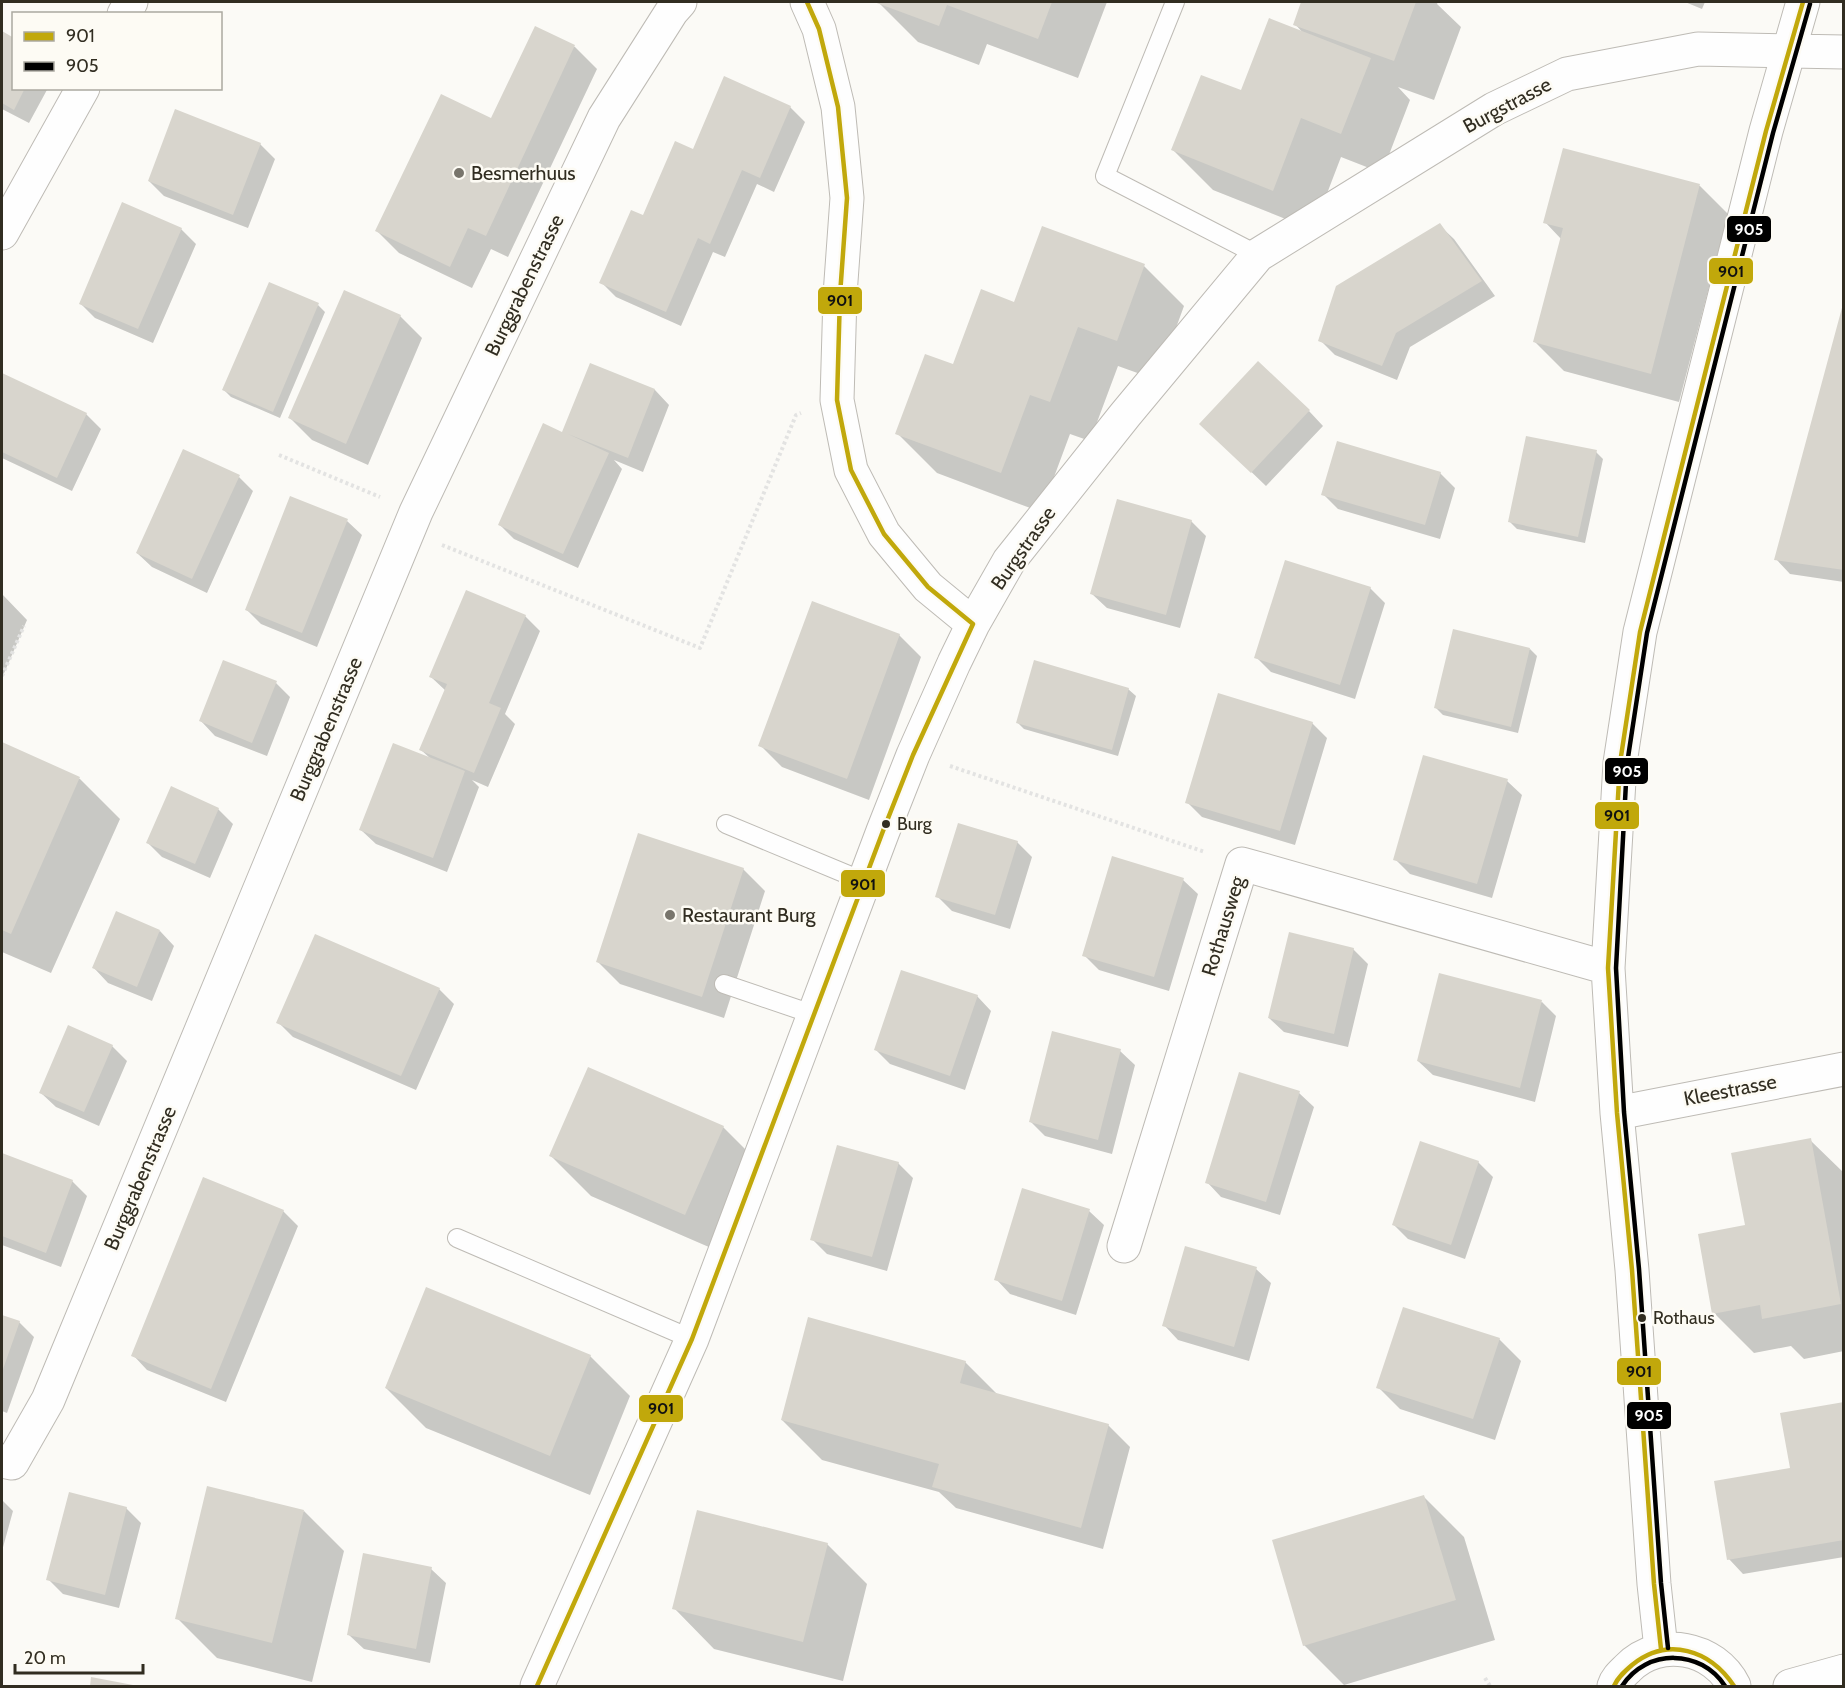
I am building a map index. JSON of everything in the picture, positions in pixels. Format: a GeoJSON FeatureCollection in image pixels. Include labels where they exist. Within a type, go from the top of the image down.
{"type":"FeatureCollection","features":[{"type":"Feature","properties":{"kind":"street","name":"Burggrabenstrasse"},"geometry":{"type":"LineString","coordinates":[[2,1461],[12,1463],[48,1401],[412,522],[604,118],[680,2]]}},
{"type":"Feature","properties":{"kind":"street"},"geometry":{"type":"LineString","coordinates":[[807,2],[819,29],[838,107],[847,198],[840,295],[837,400],[851,470],[884,534],[928,587],[973,624]]}},
{"type":"Feature","properties":{"kind":"street"},"geometry":{"type":"LineString","coordinates":[[1661,1649],[1654,1584],[1632,1270],[1617,1113],[1608,968],[1620,763],[1640,632],[1766,131],[1803,2]]}},
{"type":"Feature","properties":{"kind":"street","name":"Burgstrasse"},"geometry":{"type":"LineString","coordinates":[[537,1686],[692,1339],[913,755],[973,624],[1009,561],[1125,415],[1258,255],[1494,109],[1567,74],[1698,49],[1788,50]]}},
{"type":"Feature","properties":{"kind":"street"},"geometry":{"type":"LineString","coordinates":[[1788,50],[1844,52]]}},
{"type":"Feature","properties":{"kind":"street"},"geometry":{"type":"LineString","coordinates":[[2,233],[81,90]]}},
{"type":"Feature","properties":{"kind":"street","name":"Rothausweg"},"geometry":{"type":"LineString","coordinates":[[1124,1246],[1242,864],[1608,968]]}},
{"type":"Feature","properties":{"kind":"street","name":"Kleestrasse"},"geometry":{"type":"LineString","coordinates":[[1617,1113],[1844,1069]]}},
{"type":"Feature","properties":{"kind":"street"},"geometry":{"type":"LineString","coordinates":[[1614,1686],[1615,1682],[1635,1661],[1661,1649],[1687,1649],[1710,1659],[1729,1676],[1734,1686]]}},
{"type":"Feature","properties":{"kind":"street"},"geometry":{"type":"LineString","coordinates":[[1790,1686],[1844,1671]]}},
{"type":"Feature","properties":{"kind":"lane"},"geometry":{"type":"LineString","coordinates":[[1175,2],[1105,176],[1258,255]]}},
{"type":"Feature","properties":{"kind":"lane"},"geometry":{"type":"LineString","coordinates":[[726,824],[864,881]]}},
{"type":"Feature","properties":{"kind":"lane"},"geometry":{"type":"LineString","coordinates":[[724,984],[815,1015]]}},
{"type":"Feature","properties":{"kind":"lane"},"geometry":{"type":"LineString","coordinates":[[457,1238],[692,1339]]}},
{"type":"Feature","properties":{"kind":"path"},"geometry":{"type":"LineString","coordinates":[[279,455],[412,522],[700,648],[796,415],[837,400]]}},
{"type":"Feature","properties":{"kind":"path"},"geometry":{"type":"LineString","coordinates":[[2,676],[24,626]]}},
{"type":"Feature","properties":{"kind":"path"},"geometry":{"type":"LineString","coordinates":[[984,776],[1242,864]]}},
{"type":"Feature","properties":{"kind":"path"},"geometry":{"type":"LineString","coordinates":[[1485,1678],[1490,1686]]}},
{"type":"Feature","properties":{"kind":"building"},"geometry":{"type":"Polygon","coordinates":[[[874,2],[1052,2],[1038,39],[947,5],[939,26],[874,2]]]}},
{"type":"Feature","properties":{"kind":"building"},"geometry":{"type":"Polygon","coordinates":[[[1301,2],[1416,2],[1394,61],[1293,25],[1301,2]]]}},
{"type":"Feature","properties":{"kind":"building"},"geometry":{"type":"Polygon","coordinates":[[[1269,18],[1371,58],[1341,134],[1301,118],[1273,191],[1171,150],[1201,75],[1241,90],[1269,18]]]}},
{"type":"Feature","properties":{"kind":"building","name":"Besmerhuus"},"geometry":{"type":"Polygon","coordinates":[[[535,26],[575,45],[486,236],[468,228],[450,267],[375,231],[441,94],[491,118],[535,26]]]}},
{"type":"Feature","properties":{"kind":"building"},"geometry":{"type":"Polygon","coordinates":[[[2,31],[12,37],[12,90],[24,90],[14,110],[2,103],[2,31]]]}},
{"type":"Feature","properties":{"kind":"building"},"geometry":{"type":"Polygon","coordinates":[[[724,76],[791,106],[760,178],[742,170],[710,244],[698,238],[666,312],[599,283],[631,210],[643,215],[675,141],[693,149],[724,76]]]}},
{"type":"Feature","properties":{"kind":"building"},"geometry":{"type":"Polygon","coordinates":[[[175,109],[261,143],[233,215],[148,181],[175,109]]]}},
{"type":"Feature","properties":{"kind":"building"},"geometry":{"type":"Polygon","coordinates":[[[1563,148],[1700,184],[1651,374],[1533,342],[1563,228],[1543,223],[1563,148]]]}},
{"type":"Feature","properties":{"kind":"building"},"geometry":{"type":"Polygon","coordinates":[[[122,202],[182,228],[138,329],[79,304],[122,202]]]}},
{"type":"Feature","properties":{"kind":"building"},"geometry":{"type":"Polygon","coordinates":[[[1440,223],[1482,281],[1396,333],[1382,366],[1318,341],[1336,286],[1440,223]]]}},
{"type":"Feature","properties":{"kind":"building"},"geometry":{"type":"Polygon","coordinates":[[[1042,226],[1145,264],[1117,341],[1078,327],[1050,402],[1030,395],[1001,473],[895,434],[925,354],[953,364],[981,289],[1014,302],[1042,226]]]}},
{"type":"Feature","properties":{"kind":"building"},"geometry":{"type":"Polygon","coordinates":[[[269,282],[319,303],[273,412],[222,390],[269,282]]]}},
{"type":"Feature","properties":{"kind":"building"},"geometry":{"type":"Polygon","coordinates":[[[344,290],[401,315],[346,444],[288,418],[344,290]]]}},
{"type":"Feature","properties":{"kind":"building"},"geometry":{"type":"Polygon","coordinates":[[[1844,304],[1844,570],[1774,560],[1844,304]]]}},
{"type":"Feature","properties":{"kind":"building"},"geometry":{"type":"Polygon","coordinates":[[[1258,361],[1310,410],[1251,473],[1199,424],[1258,361]]]}},
{"type":"Feature","properties":{"kind":"building"},"geometry":{"type":"Polygon","coordinates":[[[590,363],[655,389],[628,458],[568,434],[609,453],[563,554],[498,525],[543,423],[562,432],[590,363]]]}},
{"type":"Feature","properties":{"kind":"building"},"geometry":{"type":"Polygon","coordinates":[[[2,373],[87,413],[57,478],[2,452],[2,373]]]}},
{"type":"Feature","properties":{"kind":"building"},"geometry":{"type":"Polygon","coordinates":[[[1526,436],[1597,450],[1578,537],[1508,522],[1526,436]]]}},
{"type":"Feature","properties":{"kind":"building"},"geometry":{"type":"Polygon","coordinates":[[[1337,441],[1441,472],[1425,525],[1321,495],[1337,441]]]}},
{"type":"Feature","properties":{"kind":"building"},"geometry":{"type":"Polygon","coordinates":[[[183,449],[240,475],[192,579],[136,553],[183,449]]]}},
{"type":"Feature","properties":{"kind":"building"},"geometry":{"type":"Polygon","coordinates":[[[290,496],[348,519],[302,633],[245,610],[290,496]]]}},
{"type":"Feature","properties":{"kind":"building"},"geometry":{"type":"Polygon","coordinates":[[[1117,499],[1192,520],[1166,615],[1090,594],[1117,499]]]}},
{"type":"Feature","properties":{"kind":"building"},"geometry":{"type":"Polygon","coordinates":[[[1285,560],[1371,587],[1340,685],[1254,658],[1285,560]]]}},
{"type":"Feature","properties":{"kind":"building"},"geometry":{"type":"Polygon","coordinates":[[[466,590],[526,615],[489,703],[501,708],[474,773],[419,750],[447,684],[429,677],[466,590]]]}},
{"type":"Feature","properties":{"kind":"building"},"geometry":{"type":"Polygon","coordinates":[[[812,601],[900,634],[847,779],[758,746],[812,601]]]}},
{"type":"Feature","properties":{"kind":"building"},"geometry":{"type":"Polygon","coordinates":[[[1453,629],[1530,648],[1511,727],[1434,708],[1453,629]]]}},
{"type":"Feature","properties":{"kind":"building"},"geometry":{"type":"Polygon","coordinates":[[[223,660],[277,681],[252,743],[199,721],[223,660]]]}},
{"type":"Feature","properties":{"kind":"building"},"geometry":{"type":"Polygon","coordinates":[[[1034,660],[1129,688],[1112,750],[1016,723],[1034,660]]]}},
{"type":"Feature","properties":{"kind":"building"},"geometry":{"type":"Polygon","coordinates":[[[1218,693],[1313,722],[1280,831],[1185,803],[1218,693]]]}},
{"type":"Feature","properties":{"kind":"building"},"geometry":{"type":"Polygon","coordinates":[[[2,742],[80,777],[11,934],[2,930],[2,742]]]}},
{"type":"Feature","properties":{"kind":"building"},"geometry":{"type":"Polygon","coordinates":[[[393,743],[465,771],[433,858],[359,830],[393,743]]]}},
{"type":"Feature","properties":{"kind":"building"},"geometry":{"type":"Polygon","coordinates":[[[1423,755],[1508,779],[1477,884],[1393,860],[1423,755]]]}},
{"type":"Feature","properties":{"kind":"building"},"geometry":{"type":"Polygon","coordinates":[[[171,786],[219,808],[195,864],[146,843],[171,786]]]}},
{"type":"Feature","properties":{"kind":"building"},"geometry":{"type":"Polygon","coordinates":[[[958,823],[1018,841],[995,915],[935,897],[958,823]]]}},
{"type":"Feature","properties":{"kind":"building","name":"Restaurant Burg"},"geometry":{"type":"Polygon","coordinates":[[[638,833],[744,868],[702,997],[596,962],[638,833]]]}},
{"type":"Feature","properties":{"kind":"building"},"geometry":{"type":"Polygon","coordinates":[[[1112,856],[1184,878],[1154,977],[1082,956],[1112,856]]]}},
{"type":"Feature","properties":{"kind":"building"},"geometry":{"type":"Polygon","coordinates":[[[116,911],[160,930],[137,987],[92,968],[116,911]]]}},
{"type":"Feature","properties":{"kind":"building"},"geometry":{"type":"Polygon","coordinates":[[[1289,932],[1354,948],[1334,1034],[1268,1018],[1289,932]]]}},
{"type":"Feature","properties":{"kind":"building"},"geometry":{"type":"Polygon","coordinates":[[[315,934],[440,988],[401,1076],[276,1023],[315,934]]]}},
{"type":"Feature","properties":{"kind":"building"},"geometry":{"type":"Polygon","coordinates":[[[901,970],[978,995],[950,1076],[874,1050],[901,970]]]}},
{"type":"Feature","properties":{"kind":"building"},"geometry":{"type":"Polygon","coordinates":[[[1439,973],[1542,1000],[1520,1088],[1417,1061],[1439,973]]]}},
{"type":"Feature","properties":{"kind":"building"},"geometry":{"type":"Polygon","coordinates":[[[68,1025],[113,1045],[84,1112],[39,1093],[68,1025]]]}},
{"type":"Feature","properties":{"kind":"building"},"geometry":{"type":"Polygon","coordinates":[[[1052,1031],[1121,1049],[1098,1140],[1029,1122],[1052,1031]]]}},
{"type":"Feature","properties":{"kind":"building"},"geometry":{"type":"Polygon","coordinates":[[[588,1067],[724,1126],[685,1215],[549,1156],[588,1067]]]}},
{"type":"Feature","properties":{"kind":"building"},"geometry":{"type":"Polygon","coordinates":[[[1239,1072],[1300,1091],[1266,1202],[1205,1183],[1239,1072]]]}},
{"type":"Feature","properties":{"kind":"building"},"geometry":{"type":"Polygon","coordinates":[[[1811,1138],[1841,1304],[1762,1319],[1760,1305],[1712,1314],[1698,1234],[1745,1225],[1731,1153],[1811,1138]]]}},
{"type":"Feature","properties":{"kind":"building"},"geometry":{"type":"Polygon","coordinates":[[[1420,1141],[1479,1161],[1451,1245],[1392,1225],[1420,1141]]]}},
{"type":"Feature","properties":{"kind":"building"},"geometry":{"type":"Polygon","coordinates":[[[837,1145],[899,1162],[872,1257],[810,1240],[837,1145]]]}},
{"type":"Feature","properties":{"kind":"building"},"geometry":{"type":"Polygon","coordinates":[[[2,1153],[73,1180],[46,1253],[2,1236],[2,1153]]]}},
{"type":"Feature","properties":{"kind":"building"},"geometry":{"type":"Polygon","coordinates":[[[203,1177],[284,1210],[211,1389],[131,1356],[203,1177]]]}},
{"type":"Feature","properties":{"kind":"building"},"geometry":{"type":"Polygon","coordinates":[[[1022,1188],[1090,1209],[1062,1301],[994,1280],[1022,1188]]]}},
{"type":"Feature","properties":{"kind":"building"},"geometry":{"type":"Polygon","coordinates":[[[1185,1246],[1257,1267],[1234,1347],[1162,1326],[1185,1246]]]}},
{"type":"Feature","properties":{"kind":"building"},"geometry":{"type":"Polygon","coordinates":[[[426,1287],[591,1355],[550,1456],[385,1388],[426,1287]]]}},
{"type":"Feature","properties":{"kind":"building"},"geometry":{"type":"Polygon","coordinates":[[[1403,1307],[1500,1338],[1473,1419],[1376,1388],[1403,1307]]]}},
{"type":"Feature","properties":{"kind":"building"},"geometry":{"type":"Polygon","coordinates":[[[2,1315],[20,1321],[2,1372],[2,1315]]]}},
{"type":"Feature","properties":{"kind":"building"},"geometry":{"type":"Polygon","coordinates":[[[808,1317],[966,1361],[960,1383],[1109,1424],[1081,1528],[932,1487],[939,1464],[781,1420],[808,1317]]]}},
{"type":"Feature","properties":{"kind":"building"},"geometry":{"type":"Polygon","coordinates":[[[1844,1402],[1844,1540],[1727,1560],[1714,1481],[1790,1468],[1780,1413],[1844,1402]]]}},
{"type":"Feature","properties":{"kind":"building"},"geometry":{"type":"Polygon","coordinates":[[[207,1486],[304,1510],[272,1643],[175,1619],[207,1486]]]}},
{"type":"Feature","properties":{"kind":"building"},"geometry":{"type":"Polygon","coordinates":[[[69,1492],[127,1507],[105,1595],[46,1580],[69,1492]]]}},
{"type":"Feature","properties":{"kind":"building"},"geometry":{"type":"Polygon","coordinates":[[[1424,1495],[1456,1600],[1303,1646],[1272,1540],[1424,1495]]]}},
{"type":"Feature","properties":{"kind":"building"},"geometry":{"type":"Polygon","coordinates":[[[697,1510],[828,1543],[803,1642],[672,1609],[697,1510]]]}},
{"type":"Feature","properties":{"kind":"building"},"geometry":{"type":"Polygon","coordinates":[[[363,1553],[432,1567],[416,1649],[347,1635],[363,1553]]]}},
{"type":"Feature","properties":{"kind":"building"},"geometry":{"type":"Polygon","coordinates":[[[91,1677],[133,1685],[133,1686],[90,1686],[91,1677]]]}},
{"type":"Feature","properties":{"kind":"transit line","name":"901"},"geometry":{"type":"LineString","coordinates":[[537,1686],[692,1339],[883,831],[913,755],[973,624],[928,587],[884,534],[851,470],[837,400],[840,295],[847,198],[838,107],[819,29],[807,2]]}},
{"type":"Feature","properties":{"kind":"transit line","name":"901"},"geometry":{"type":"LineString","coordinates":[[1661,1649],[1654,1584],[1632,1270],[1617,1113],[1608,968],[1620,763],[1640,632],[1766,131],[1803,2]]}},
{"type":"Feature","properties":{"kind":"transit line","name":"905"},"geometry":{"type":"LineString","coordinates":[[1668,1648],[1661,1583],[1639,1269],[1624,1112],[1616,968],[1627,764],[1647,633],[1773,133],[1810,4]]}},
{"type":"Feature","properties":{"kind":"transit line","name":"901"},"geometry":{"type":"LineString","coordinates":[[1614,1686],[1624,1672],[1646,1656],[1674,1649],[1688,1651],[1713,1663],[1734,1686]]}},
{"type":"Feature","properties":{"kind":"transit line","name":"905"},"geometry":{"type":"LineString","coordinates":[[1622,1686],[1645,1665],[1674,1658],[1702,1665],[1715,1674],[1725,1686]]}},
{"type":"Feature","properties":{"kind":"place","name":"Besmerhuus"},"geometry":{"type":"Point","coordinates":[459,173]}},
{"type":"Feature","properties":{"kind":"place","name":"Burg"},"geometry":{"type":"Point","coordinates":[886,824]}},
{"type":"Feature","properties":{"kind":"place","name":"Restaurant Burg"},"geometry":{"type":"Point","coordinates":[670,915]}},
{"type":"Feature","properties":{"kind":"place","name":"Rothaus"},"geometry":{"type":"Point","coordinates":[1642,1318]}}]}
